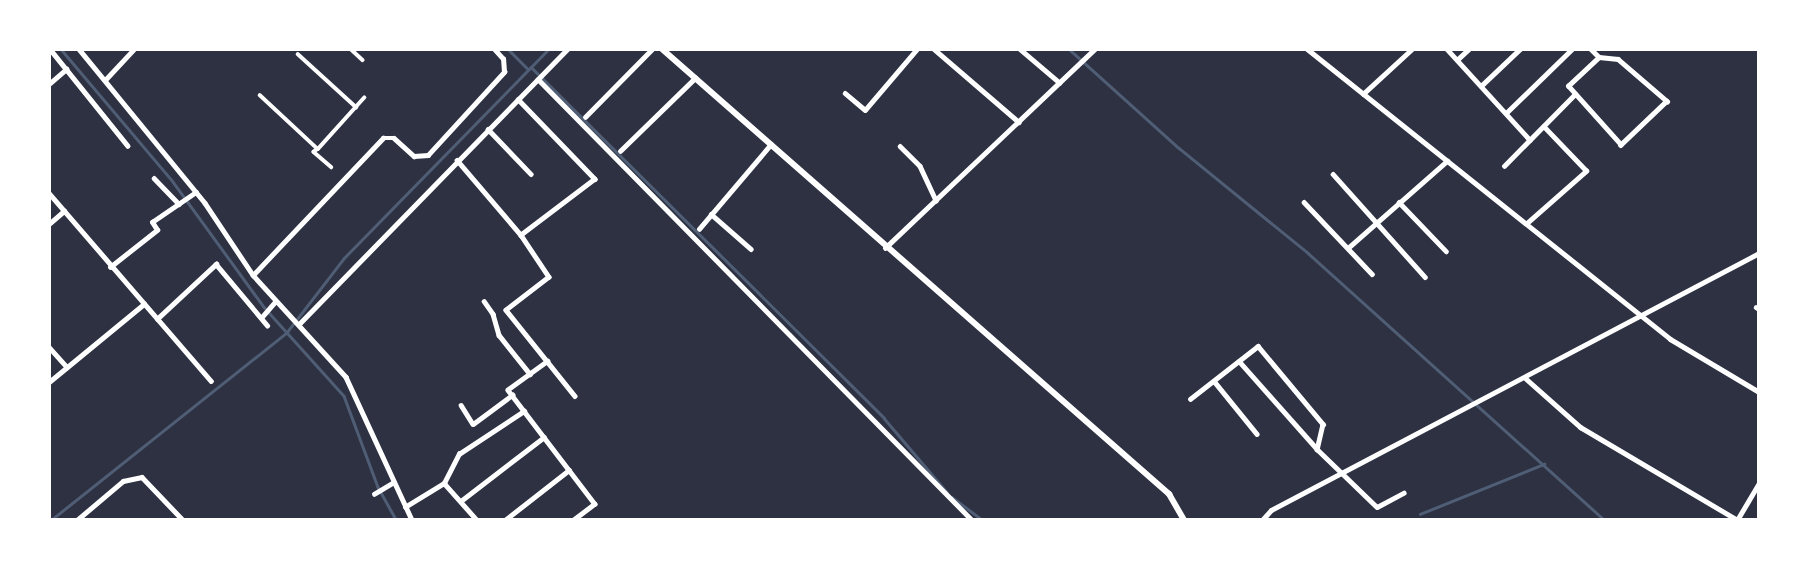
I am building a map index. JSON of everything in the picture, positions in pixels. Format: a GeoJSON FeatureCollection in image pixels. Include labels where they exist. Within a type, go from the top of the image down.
{"type":"FeatureCollection","features":[{"type":"Feature","properties":{"kind":"main road"},"geometry":{"type":"LineString","coordinates":[[662,49],[772,143],[885,248],[1169,494],[1184,520]]}},
{"type":"Feature","properties":{"kind":"street"},"geometry":{"type":"LineString","coordinates":[[50,49],[128,146]]}},
{"type":"Feature","properties":{"kind":"street"},"geometry":{"type":"LineString","coordinates":[[79,49],[196,192],[253,275],[346,377],[392,483],[412,520]]}},
{"type":"Feature","properties":{"kind":"street"},"geometry":{"type":"LineString","coordinates":[[105,80],[134,49]]}},
{"type":"Feature","properties":{"kind":"street"},"geometry":{"type":"LineString","coordinates":[[351,49],[363,60]]}},
{"type":"Feature","properties":{"kind":"street"},"geometry":{"type":"LineString","coordinates":[[253,275],[383,138],[394,138],[414,156],[428,155],[504,72],[503,59],[494,49]]}},
{"type":"Feature","properties":{"kind":"street"},"geometry":{"type":"LineString","coordinates":[[299,324],[567,49]]}},
{"type":"Feature","properties":{"kind":"street"},"geometry":{"type":"LineString","coordinates":[[585,117],[652,49]]}},
{"type":"Feature","properties":{"kind":"street"},"geometry":{"type":"LineString","coordinates":[[845,93],[865,110],[916,49]]}},
{"type":"Feature","properties":{"kind":"street"},"geometry":{"type":"LineString","coordinates":[[934,49],[1019,122]]}},
{"type":"Feature","properties":{"kind":"street"},"geometry":{"type":"LineString","coordinates":[[1020,49],[1060,83]]}},
{"type":"Feature","properties":{"kind":"street"},"geometry":{"type":"LineString","coordinates":[[885,248],[1095,49]]}},
{"type":"Feature","properties":{"kind":"street"},"geometry":{"type":"LineString","coordinates":[[1307,49],[1670,338],[1759,392]]}},
{"type":"Feature","properties":{"kind":"street"},"geometry":{"type":"LineString","coordinates":[[1363,94],[1412,49]]}},
{"type":"Feature","properties":{"kind":"street"},"geometry":{"type":"LineString","coordinates":[[1447,49],[1530,140]]}},
{"type":"Feature","properties":{"kind":"street"},"geometry":{"type":"LineString","coordinates":[[1457,60],[1469,49]]}},
{"type":"Feature","properties":{"kind":"street"},"geometry":{"type":"LineString","coordinates":[[1480,86],[1520,49]]}},
{"type":"Feature","properties":{"kind":"street"},"geometry":{"type":"LineString","coordinates":[[1506,113],[1572,49]]}},
{"type":"Feature","properties":{"kind":"street"},"geometry":{"type":"LineString","coordinates":[[1591,49],[1599,57],[1618,59],[1667,101],[1621,145],[1568,86],[1599,57]]}},
{"type":"Feature","properties":{"kind":"street"},"geometry":{"type":"LineString","coordinates":[[298,54],[356,107]]}},
{"type":"Feature","properties":{"kind":"street"},"geometry":{"type":"LineString","coordinates":[[49,84],[66,69]]}},
{"type":"Feature","properties":{"kind":"street"},"geometry":{"type":"LineString","coordinates":[[620,151],[695,78]]}},
{"type":"Feature","properties":{"kind":"street"},"geometry":{"type":"LineString","coordinates":[[538,79],[972,520]]}},
{"type":"Feature","properties":{"kind":"street"},"geometry":{"type":"LineString","coordinates":[[1504,166],[1576,94]]}},
{"type":"Feature","properties":{"kind":"street"},"geometry":{"type":"LineString","coordinates":[[260,95],[318,149]]}},
{"type":"Feature","properties":{"kind":"street"},"geometry":{"type":"LineString","coordinates":[[331,167],[314,152],[364,99]]}},
{"type":"Feature","properties":{"kind":"street"},"geometry":{"type":"LineString","coordinates":[[518,99],[595,179],[521,235]]}},
{"type":"Feature","properties":{"kind":"street"},"geometry":{"type":"LineString","coordinates":[[1527,223],[1586,171],[1544,127]]}},
{"type":"Feature","properties":{"kind":"street"},"geometry":{"type":"LineString","coordinates":[[488,129],[531,174]]}},
{"type":"Feature","properties":{"kind":"street"},"geometry":{"type":"LineString","coordinates":[[699,229],[772,143]]}},
{"type":"Feature","properties":{"kind":"street"},"geometry":{"type":"LineString","coordinates":[[900,146],[920,166],[936,200]]}},
{"type":"Feature","properties":{"kind":"street"},"geometry":{"type":"LineString","coordinates":[[457,160],[521,235],[549,277],[506,310],[575,396]]}},
{"type":"Feature","properties":{"kind":"street"},"geometry":{"type":"LineString","coordinates":[[1348,248],[1448,160]]}},
{"type":"Feature","properties":{"kind":"street"},"geometry":{"type":"LineString","coordinates":[[1333,174],[1424,277]]}},
{"type":"Feature","properties":{"kind":"street"},"geometry":{"type":"LineString","coordinates":[[154,178],[179,204]]}},
{"type":"Feature","properties":{"kind":"street"},"geometry":{"type":"LineString","coordinates":[[110,267],[157,230],[152,222],[196,192]]}},
{"type":"Feature","properties":{"kind":"street"},"geometry":{"type":"LineString","coordinates":[[49,193],[211,381]]}},
{"type":"Feature","properties":{"kind":"street"},"geometry":{"type":"LineString","coordinates":[[1304,201],[1372,274]]}},
{"type":"Feature","properties":{"kind":"street"},"geometry":{"type":"LineString","coordinates":[[1399,202],[1446,251]]}},
{"type":"Feature","properties":{"kind":"street"},"geometry":{"type":"LineString","coordinates":[[49,224],[64,211]]}},
{"type":"Feature","properties":{"kind":"street"},"geometry":{"type":"LineString","coordinates":[[712,214],[751,249]]}},
{"type":"Feature","properties":{"kind":"street"},"geometry":{"type":"LineString","coordinates":[[1262,520],[1271,510],[1643,317],[1759,253]]}},
{"type":"Feature","properties":{"kind":"street"},"geometry":{"type":"LineString","coordinates":[[157,319],[216,264],[267,325]]}},
{"type":"Feature","properties":{"kind":"street"},"geometry":{"type":"LineString","coordinates":[[484,301],[493,314],[499,335],[530,374]]}},
{"type":"Feature","properties":{"kind":"street"},"geometry":{"type":"LineString","coordinates":[[261,318],[275,302]]}},
{"type":"Feature","properties":{"kind":"street"},"geometry":{"type":"LineString","coordinates":[[49,382],[144,304]]}},
{"type":"Feature","properties":{"kind":"street"},"geometry":{"type":"LineString","coordinates":[[1190,400],[1258,346],[1323,424],[1317,449]]}},
{"type":"Feature","properties":{"kind":"street"},"geometry":{"type":"LineString","coordinates":[[49,347],[67,367]]}},
{"type":"Feature","properties":{"kind":"street"},"geometry":{"type":"LineString","coordinates":[[548,361],[509,390],[595,504],[574,520]]}},
{"type":"Feature","properties":{"kind":"street"},"geometry":{"type":"LineString","coordinates":[[1240,361],[1317,449],[1377,507],[1403,493]]}},
{"type":"Feature","properties":{"kind":"street"},"geometry":{"type":"LineString","coordinates":[[1525,377],[1580,427],[1737,520],[1759,483]]}},
{"type":"Feature","properties":{"kind":"street"},"geometry":{"type":"LineString","coordinates":[[1214,381],[1258,434]]}},
{"type":"Feature","properties":{"kind":"street"},"geometry":{"type":"LineString","coordinates":[[461,405],[473,424],[512,395]]}},
{"type":"Feature","properties":{"kind":"street"},"geometry":{"type":"LineString","coordinates":[[405,507],[443,483],[459,453],[524,411]]}},
{"type":"Feature","properties":{"kind":"street"},"geometry":{"type":"LineString","coordinates":[[462,500],[544,437]]}},
{"type":"Feature","properties":{"kind":"street"},"geometry":{"type":"LineString","coordinates":[[505,520],[569,470]]}},
{"type":"Feature","properties":{"kind":"street"},"geometry":{"type":"LineString","coordinates":[[77,520],[123,481],[142,477],[153,484],[183,520]]}},
{"type":"Feature","properties":{"kind":"street"},"geometry":{"type":"LineString","coordinates":[[374,494],[392,483]]}},
{"type":"Feature","properties":{"kind":"street"},"geometry":{"type":"LineString","coordinates":[[443,483],[462,500],[477,520]]}},
{"type":"Feature","properties":{"kind":"waterway"},"geometry":{"type":"LineString","coordinates":[[61,49],[171,179],[264,307],[344,396],[378,487],[396,520]]}},
{"type":"Feature","properties":{"kind":"waterway"},"geometry":{"type":"LineString","coordinates":[[508,49],[528,69]]}},
{"type":"Feature","properties":{"kind":"waterway"},"geometry":{"type":"LineString","coordinates":[[51,520],[287,332],[344,258],[549,49]]}},
{"type":"Feature","properties":{"kind":"waterway"},"geometry":{"type":"LineString","coordinates":[[1069,49],[1179,148],[1308,253],[1605,520]]}},
{"type":"Feature","properties":{"kind":"waterway"},"geometry":{"type":"LineString","coordinates":[[531,67],[884,418],[947,492]]}},
{"type":"Feature","properties":{"kind":"waterway"},"geometry":{"type":"LineString","coordinates":[[1420,514],[1544,464]]}},
{"type":"Feature","properties":{"kind":"waterway"},"geometry":{"type":"LineString","coordinates":[[952,497],[982,520]]}}]}
